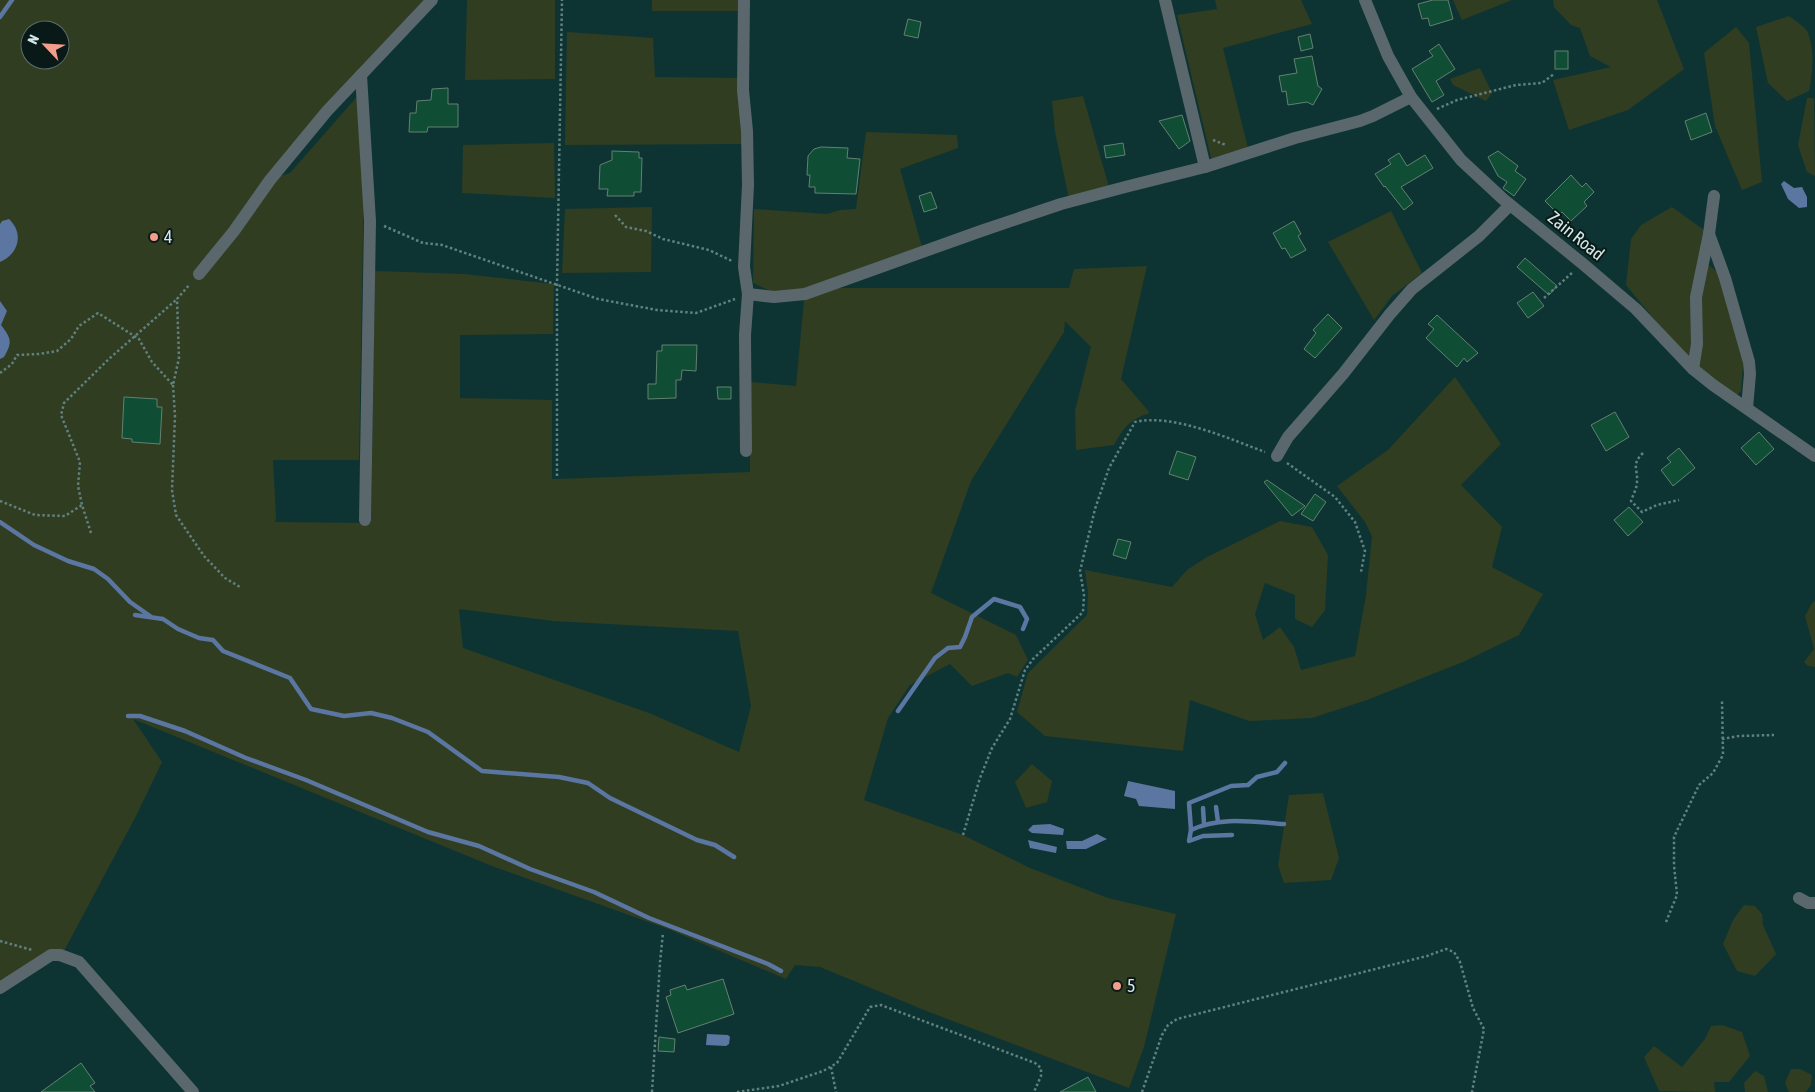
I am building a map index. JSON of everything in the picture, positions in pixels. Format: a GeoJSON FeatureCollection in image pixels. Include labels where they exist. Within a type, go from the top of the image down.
{"type":"FeatureCollection","features":[{"type":"Feature","properties":{"kind":"street"},"geometry":{"type":"LineString","coordinates":[[199,274],[234,231],[270,180],[327,111],[432,0]]}},
{"type":"Feature","properties":{"kind":"street"},"geometry":{"type":"LineString","coordinates":[[744,0],[743,90],[747,131],[748,185],[748,218],[744,267],[748,294],[745,344],[746,451]]}},
{"type":"Feature","properties":{"kind":"street"},"geometry":{"type":"LineString","coordinates":[[1165,0],[1205,168]]}},
{"type":"Feature","properties":{"kind":"street","name":"Zain Road"},"geometry":{"type":"LineString","coordinates":[[1365,0],[1388,56],[1411,96],[1461,160],[1484,183],[1636,309],[1693,369],[1815,456]]}},
{"type":"Feature","properties":{"kind":"street"},"geometry":{"type":"LineString","coordinates":[[361,75],[370,221],[365,520]]}},
{"type":"Feature","properties":{"kind":"street"},"geometry":{"type":"LineString","coordinates":[[748,294],[774,297],[806,294],[1061,204],[1205,168],[1373,116],[1411,96]]}},
{"type":"Feature","properties":{"kind":"street"},"geometry":{"type":"LineString","coordinates":[[1693,369],[1696,344],[1696,298],[1709,234],[1714,196]]}},
{"type":"Feature","properties":{"kind":"street"},"geometry":{"type":"LineString","coordinates":[[1277,456],[1288,437],[1343,374],[1412,289],[1479,236],[1510,205]]}},
{"type":"Feature","properties":{"kind":"street"},"geometry":{"type":"LineString","coordinates":[[1709,234],[1725,278],[1749,362],[1750,374],[1747,408]]}},
{"type":"Feature","properties":{"kind":"street"},"geometry":{"type":"LineString","coordinates":[[1799,898],[1808,903],[1815,904]]}},
{"type":"Feature","properties":{"kind":"street"},"geometry":{"type":"LineString","coordinates":[[0,988],[51,955],[60,954],[79,962],[193,1092]]}},
{"type":"Feature","properties":{"kind":"path"},"geometry":{"type":"LineString","coordinates":[[557,476],[557,284],[562,0]]}},
{"type":"Feature","properties":{"kind":"path"},"geometry":{"type":"LineString","coordinates":[[1425,115],[1457,100],[1516,85],[1542,83],[1554,74]]}},
{"type":"Feature","properties":{"kind":"path"},"geometry":{"type":"LineString","coordinates":[[1197,134],[1249,153]]}},
{"type":"Feature","properties":{"kind":"path"},"geometry":{"type":"LineString","coordinates":[[615,215],[626,227],[646,231],[663,239],[709,250],[744,267]]}},
{"type":"Feature","properties":{"kind":"path"},"geometry":{"type":"LineString","coordinates":[[370,221],[423,243],[442,246],[598,299],[657,310],[696,313],[748,294]]}},
{"type":"Feature","properties":{"kind":"path"},"geometry":{"type":"LineString","coordinates":[[1544,298],[1583,264]]}},
{"type":"Feature","properties":{"kind":"path"},"geometry":{"type":"LineString","coordinates":[[92,533],[82,505],[78,486],[80,462],[61,415],[64,403],[177,299],[199,274]]}},
{"type":"Feature","properties":{"kind":"path"},"geometry":{"type":"LineString","coordinates":[[177,299],[179,358],[173,386],[175,416],[172,490],[176,515],[204,556],[225,578],[240,587]]}},
{"type":"Feature","properties":{"kind":"path"},"geometry":{"type":"LineString","coordinates":[[0,373],[12,364],[17,355],[56,351],[70,339],[79,326],[98,313],[139,339],[152,362],[173,386]]}},
{"type":"Feature","properties":{"kind":"path"},"geometry":{"type":"LineString","coordinates":[[963,835],[980,778],[992,748],[1010,719],[1025,670],[1033,659],[1084,612],[1084,595],[1080,571],[1095,509],[1108,468],[1135,422],[1145,420],[1168,422],[1203,430],[1277,456],[1335,497],[1355,522],[1365,551],[1361,572]]}},
{"type":"Feature","properties":{"kind":"path"},"geometry":{"type":"LineString","coordinates":[[1643,452],[1637,459],[1635,468],[1637,481],[1631,501],[1642,512],[1657,505],[1679,500]]}},
{"type":"Feature","properties":{"kind":"path"},"geometry":{"type":"LineString","coordinates":[[0,501],[34,515],[50,516],[65,516],[82,505]]}},
{"type":"Feature","properties":{"kind":"path"},"geometry":{"type":"LineString","coordinates":[[1666,922],[1677,895],[1674,836],[1699,785],[1713,773],[1722,759],[1722,700]]}},
{"type":"Feature","properties":{"kind":"path"},"geometry":{"type":"LineString","coordinates":[[1722,738],[1774,735]]}},
{"type":"Feature","properties":{"kind":"path"},"geometry":{"type":"LineString","coordinates":[[652,1092],[663,933]]}},
{"type":"Feature","properties":{"kind":"path"},"geometry":{"type":"LineString","coordinates":[[0,941],[51,955]]}},
{"type":"Feature","properties":{"kind":"path"},"geometry":{"type":"LineString","coordinates":[[1142,1092],[1162,1035],[1168,1025],[1177,1019],[1427,956],[1446,949],[1454,952],[1460,962],[1472,1008],[1484,1030],[1472,1092]]}},
{"type":"Feature","properties":{"kind":"path"},"geometry":{"type":"LineString","coordinates":[[737,1092],[779,1086],[831,1067],[837,1063],[870,1007],[881,1005],[1034,1063],[1041,1068],[1041,1076],[1034,1092]]}},
{"type":"Feature","properties":{"kind":"path"},"geometry":{"type":"LineString","coordinates":[[831,1067],[836,1092]]}},
{"type":"Feature","properties":{"kind":"green space"},"geometry":{"type":"Polygon","coordinates":[[[0,0],[424,0],[276,177],[290,173],[362,91],[364,178],[359,460],[273,460],[275,522],[371,523],[375,271],[464,274],[554,284],[553,334],[460,335],[460,398],[552,400],[552,479],[557,479],[750,472],[750,382],[796,386],[804,300],[838,288],[1069,288],[1074,269],[1147,266],[1121,379],[1150,413],[1128,424],[1114,445],[1076,450],[1075,411],[1091,347],[1065,321],[1064,332],[971,481],[931,593],[1016,635],[1028,660],[1017,677],[1008,673],[972,686],[950,664],[910,685],[888,718],[864,800],[963,835],[1030,868],[1108,898],[1176,914],[1144,1047],[1129,1088],[929,1012],[820,967],[795,965],[786,979],[668,929],[492,866],[133,719],[162,762],[136,816],[64,951],[0,985],[0,0]],[[459,609],[463,648],[649,713],[739,752],[751,706],[738,631],[553,621],[459,609]]]}},
{"type":"Feature","properties":{"kind":"green space"},"geometry":{"type":"Polygon","coordinates":[[[467,0],[555,0],[555,79],[465,80],[467,0]]]}},
{"type":"Feature","properties":{"kind":"green space"},"geometry":{"type":"Polygon","coordinates":[[[652,0],[741,0],[741,11],[652,11],[652,0]]]}},
{"type":"Feature","properties":{"kind":"green space"},"geometry":{"type":"Polygon","coordinates":[[[1215,0],[1301,0],[1312,24],[1223,48],[1248,148],[1212,162],[1177,15],[1217,9],[1215,0]]]}},
{"type":"Feature","properties":{"kind":"green space"},"geometry":{"type":"Polygon","coordinates":[[[1453,0],[1512,0],[1462,20],[1453,0]]]}},
{"type":"Feature","properties":{"kind":"green space"},"geometry":{"type":"Polygon","coordinates":[[[1553,0],[1657,0],[1684,69],[1628,110],[1569,130],[1553,80],[1611,67],[1590,56],[1580,28],[1571,25],[1554,7],[1553,0]]]}},
{"type":"Feature","properties":{"kind":"green space"},"geometry":{"type":"Polygon","coordinates":[[[1789,16],[1807,31],[1810,38],[1813,60],[1809,91],[1787,101],[1768,83],[1756,27],[1789,16]]]}},
{"type":"Feature","properties":{"kind":"green space"},"geometry":{"type":"Polygon","coordinates":[[[1736,27],[1749,43],[1762,182],[1742,190],[1715,126],[1704,53],[1736,27]]]}},
{"type":"Feature","properties":{"kind":"green space"},"geometry":{"type":"Polygon","coordinates":[[[567,32],[653,38],[655,77],[743,78],[742,144],[565,145],[567,32]]]}},
{"type":"Feature","properties":{"kind":"green space"},"geometry":{"type":"Polygon","coordinates":[[[1480,68],[1492,93],[1486,101],[1453,85],[1450,79],[1480,68]]]}},
{"type":"Feature","properties":{"kind":"green space"},"geometry":{"type":"Polygon","coordinates":[[[1083,96],[1109,187],[1069,199],[1055,132],[1052,101],[1083,96]]]}},
{"type":"Feature","properties":{"kind":"green space"},"geometry":{"type":"Polygon","coordinates":[[[1807,98],[1814,98],[1815,176],[1807,172],[1798,145],[1807,98]]]}},
{"type":"Feature","properties":{"kind":"green space"},"geometry":{"type":"Polygon","coordinates":[[[866,132],[957,135],[958,148],[900,169],[922,247],[817,287],[779,295],[753,283],[754,209],[827,214],[840,210],[856,209],[866,132]]]}},
{"type":"Feature","properties":{"kind":"green space"},"geometry":{"type":"Polygon","coordinates":[[[554,143],[555,198],[462,193],[463,145],[554,143]]]}},
{"type":"Feature","properties":{"kind":"green space"},"geometry":{"type":"Polygon","coordinates":[[[652,207],[651,272],[562,273],[565,209],[652,207]]]}},
{"type":"Feature","properties":{"kind":"green space"},"geometry":{"type":"Polygon","coordinates":[[[1672,207],[1704,230],[1699,257],[1724,278],[1744,350],[1741,391],[1733,399],[1683,354],[1626,285],[1631,239],[1641,225],[1672,207]]]}},
{"type":"Feature","properties":{"kind":"green space"},"geometry":{"type":"Polygon","coordinates":[[[1391,211],[1422,273],[1392,296],[1374,320],[1328,242],[1391,211]]]}},
{"type":"Feature","properties":{"kind":"green space"},"geometry":{"type":"Polygon","coordinates":[[[1455,377],[1501,444],[1461,485],[1502,527],[1492,567],[1543,594],[1519,635],[1463,662],[1367,700],[1312,718],[1249,721],[1190,700],[1183,751],[1045,736],[1017,712],[1028,673],[1087,615],[1088,593],[1085,570],[1172,587],[1187,570],[1207,557],[1280,521],[1312,527],[1328,555],[1325,610],[1312,627],[1295,619],[1295,595],[1265,583],[1255,614],[1263,640],[1280,627],[1294,647],[1301,670],[1355,656],[1366,595],[1372,536],[1365,522],[1337,486],[1388,450],[1455,377]]]}},
{"type":"Feature","properties":{"kind":"green space"},"geometry":{"type":"Polygon","coordinates":[[[1815,601],[1815,667],[1808,666],[1804,662],[1814,649],[1805,616],[1815,601]]]}},
{"type":"Feature","properties":{"kind":"green space"},"geometry":{"type":"Polygon","coordinates":[[[1032,764],[1052,781],[1047,802],[1026,808],[1015,782],[1032,764]]]}},
{"type":"Feature","properties":{"kind":"green space"},"geometry":{"type":"Polygon","coordinates":[[[1323,793],[1339,858],[1331,880],[1284,883],[1278,865],[1289,795],[1323,793]]]}},
{"type":"Feature","properties":{"kind":"green space"},"geometry":{"type":"Polygon","coordinates":[[[1744,905],[1755,906],[1762,914],[1763,925],[1776,954],[1755,976],[1737,971],[1723,944],[1733,920],[1744,905]]]}},
{"type":"Feature","properties":{"kind":"green space"},"geometry":{"type":"Polygon","coordinates":[[[1722,1025],[1742,1032],[1750,1056],[1729,1082],[1714,1082],[1715,1092],[1659,1091],[1644,1057],[1654,1046],[1682,1067],[1705,1039],[1711,1026],[1722,1025]]]}},
{"type":"Feature","properties":{"kind":"green space"},"geometry":{"type":"Polygon","coordinates":[[[1791,1069],[1800,1069],[1812,1075],[1811,1085],[1806,1092],[1789,1092],[1785,1083],[1791,1069]]]}},
{"type":"Feature","properties":{"kind":"green space"},"geometry":{"type":"Polygon","coordinates":[[[1755,1071],[1764,1076],[1768,1092],[1745,1092],[1744,1083],[1755,1071]]]}},
{"type":"Feature","properties":{"kind":"water"},"geometry":{"type":"Polygon","coordinates":[[[1784,181],[1794,188],[1802,187],[1807,197],[1807,207],[1799,208],[1788,199],[1781,184],[1784,181]]]}},
{"type":"Feature","properties":{"kind":"water"},"geometry":{"type":"Polygon","coordinates":[[[9,219],[17,230],[17,243],[12,254],[0,262],[0,224],[2,221],[9,219]]]}},
{"type":"Feature","properties":{"kind":"water"},"geometry":{"type":"Polygon","coordinates":[[[0,301],[7,311],[1,325],[9,337],[10,344],[4,357],[0,359],[0,301]]]}},
{"type":"Feature","properties":{"kind":"water"},"geometry":{"type":"Polygon","coordinates":[[[1128,781],[1175,791],[1175,809],[1139,806],[1136,799],[1124,796],[1128,781]]]}},
{"type":"Feature","properties":{"kind":"water"},"geometry":{"type":"Polygon","coordinates":[[[1050,824],[1064,829],[1063,835],[1032,833],[1028,830],[1033,825],[1050,824]]]}},
{"type":"Feature","properties":{"kind":"water"},"geometry":{"type":"Polygon","coordinates":[[[1097,834],[1107,839],[1086,849],[1067,849],[1066,841],[1082,841],[1097,834]]]}},
{"type":"Feature","properties":{"kind":"water"},"geometry":{"type":"Polygon","coordinates":[[[1028,840],[1057,847],[1056,853],[1030,848],[1028,840]]]}},
{"type":"Feature","properties":{"kind":"water"},"geometry":{"type":"Polygon","coordinates":[[[707,1034],[728,1035],[730,1037],[729,1044],[726,1046],[706,1045],[707,1034]]]}},
{"type":"Feature","properties":{"kind":"building"},"geometry":{"type":"Polygon","coordinates":[[[1433,0],[1448,0],[1453,19],[1430,26],[1428,18],[1422,19],[1418,4],[1433,0]]]}},
{"type":"Feature","properties":{"kind":"building"},"geometry":{"type":"Polygon","coordinates":[[[908,19],[921,22],[918,38],[904,35],[908,19]]]}},
{"type":"Feature","properties":{"kind":"building"},"geometry":{"type":"Polygon","coordinates":[[[1310,34],[1313,48],[1301,51],[1298,37],[1310,34]]]}},
{"type":"Feature","properties":{"kind":"building"},"geometry":{"type":"Polygon","coordinates":[[[1439,44],[1455,69],[1436,81],[1444,95],[1432,102],[1412,69],[1433,56],[1429,51],[1439,44]]]}},
{"type":"Feature","properties":{"kind":"building"},"geometry":{"type":"Polygon","coordinates":[[[1555,51],[1568,51],[1568,69],[1555,69],[1555,51]]]}},
{"type":"Feature","properties":{"kind":"building"},"geometry":{"type":"Polygon","coordinates":[[[1312,56],[1318,86],[1322,89],[1313,105],[1307,102],[1288,105],[1286,91],[1282,92],[1279,76],[1297,73],[1294,59],[1312,56]]]}},
{"type":"Feature","properties":{"kind":"building"},"geometry":{"type":"Polygon","coordinates":[[[448,88],[448,104],[458,104],[458,127],[428,127],[427,132],[409,132],[410,113],[416,113],[417,101],[431,100],[432,89],[448,88]]]}},
{"type":"Feature","properties":{"kind":"building"},"geometry":{"type":"Polygon","coordinates":[[[1706,113],[1712,132],[1691,140],[1685,121],[1706,113]]]}},
{"type":"Feature","properties":{"kind":"building"},"geometry":{"type":"Polygon","coordinates":[[[1182,115],[1190,141],[1179,149],[1159,121],[1182,115]]]}},
{"type":"Feature","properties":{"kind":"building"},"geometry":{"type":"Polygon","coordinates":[[[1123,143],[1125,155],[1106,158],[1104,146],[1123,143]]]}},
{"type":"Feature","properties":{"kind":"building"},"geometry":{"type":"Polygon","coordinates":[[[821,147],[848,148],[847,158],[860,159],[856,194],[815,193],[815,187],[809,187],[810,175],[807,175],[808,156],[814,149],[821,147]]]}},
{"type":"Feature","properties":{"kind":"building"},"geometry":{"type":"Polygon","coordinates":[[[612,151],[639,152],[639,158],[642,158],[641,192],[634,192],[634,196],[607,196],[608,189],[599,189],[600,165],[612,160],[612,151]]]}},
{"type":"Feature","properties":{"kind":"building"},"geometry":{"type":"Polygon","coordinates":[[[1498,151],[1518,166],[1515,171],[1526,179],[1514,196],[1503,188],[1507,182],[1498,176],[1488,157],[1498,151]]]}},
{"type":"Feature","properties":{"kind":"building"},"geometry":{"type":"Polygon","coordinates":[[[1399,153],[1407,166],[1425,155],[1433,168],[1401,187],[1413,203],[1404,210],[1375,174],[1391,164],[1388,160],[1399,153]]]}},
{"type":"Feature","properties":{"kind":"building"},"geometry":{"type":"Polygon","coordinates":[[[1571,175],[1582,187],[1586,183],[1594,192],[1584,202],[1587,206],[1571,221],[1562,212],[1559,215],[1545,201],[1571,175]]]}},
{"type":"Feature","properties":{"kind":"building"},"geometry":{"type":"Polygon","coordinates":[[[931,192],[937,208],[924,212],[919,196],[931,192]]]}},
{"type":"Feature","properties":{"kind":"building"},"geometry":{"type":"Polygon","coordinates":[[[1294,221],[1301,234],[1298,236],[1306,250],[1291,258],[1285,248],[1282,249],[1273,233],[1294,221]]]}},
{"type":"Feature","properties":{"kind":"building"},"geometry":{"type":"Polygon","coordinates":[[[1525,258],[1557,286],[1549,295],[1517,267],[1525,258]]]}},
{"type":"Feature","properties":{"kind":"building"},"geometry":{"type":"Polygon","coordinates":[[[1533,292],[1544,306],[1528,318],[1517,303],[1533,292]]]}},
{"type":"Feature","properties":{"kind":"building"},"geometry":{"type":"Polygon","coordinates":[[[1328,314],[1342,328],[1315,358],[1304,349],[1316,333],[1313,330],[1328,314]]]}},
{"type":"Feature","properties":{"kind":"building"},"geometry":{"type":"Polygon","coordinates":[[[1437,315],[1478,353],[1467,362],[1464,358],[1457,367],[1426,338],[1434,329],[1428,324],[1437,315]]]}},
{"type":"Feature","properties":{"kind":"building"},"geometry":{"type":"Polygon","coordinates":[[[662,345],[697,345],[696,371],[682,370],[681,380],[676,380],[676,398],[648,399],[648,384],[656,384],[657,351],[662,351],[662,345]]]}},
{"type":"Feature","properties":{"kind":"building"},"geometry":{"type":"Polygon","coordinates":[[[717,387],[731,387],[731,399],[718,399],[717,387]]]}},
{"type":"Feature","properties":{"kind":"building"},"geometry":{"type":"Polygon","coordinates":[[[124,397],[157,399],[157,407],[162,407],[160,444],[132,442],[132,439],[122,438],[124,397]]]}},
{"type":"Feature","properties":{"kind":"building"},"geometry":{"type":"Polygon","coordinates":[[[1615,412],[1629,437],[1606,451],[1591,425],[1615,412]]]}},
{"type":"Feature","properties":{"kind":"building"},"geometry":{"type":"Polygon","coordinates":[[[1759,432],[1774,449],[1756,465],[1741,448],[1759,432]]]}},
{"type":"Feature","properties":{"kind":"building"},"geometry":{"type":"Polygon","coordinates":[[[1679,448],[1695,468],[1673,486],[1661,470],[1671,462],[1667,458],[1679,448]]]}},
{"type":"Feature","properties":{"kind":"building"},"geometry":{"type":"Polygon","coordinates":[[[1177,451],[1196,457],[1188,480],[1169,474],[1177,451]]]}},
{"type":"Feature","properties":{"kind":"building"},"geometry":{"type":"Polygon","coordinates":[[[1267,480],[1305,506],[1292,516],[1264,482],[1267,480]]]}},
{"type":"Feature","properties":{"kind":"building"},"geometry":{"type":"Polygon","coordinates":[[[1315,494],[1326,502],[1313,521],[1301,514],[1315,494]]]}},
{"type":"Feature","properties":{"kind":"building"},"geometry":{"type":"Polygon","coordinates":[[[1629,507],[1643,522],[1628,536],[1614,520],[1629,507]]]}},
{"type":"Feature","properties":{"kind":"building"},"geometry":{"type":"Polygon","coordinates":[[[1118,539],[1131,542],[1126,559],[1113,555],[1118,539]]]}},
{"type":"Feature","properties":{"kind":"building"},"geometry":{"type":"Polygon","coordinates":[[[723,979],[734,1014],[678,1033],[666,997],[671,995],[670,990],[685,985],[687,990],[723,979]]]}},
{"type":"Feature","properties":{"kind":"building"},"geometry":{"type":"Polygon","coordinates":[[[659,1037],[675,1039],[674,1052],[658,1051],[659,1037]]]}},
{"type":"Feature","properties":{"kind":"building"},"geometry":{"type":"Polygon","coordinates":[[[81,1063],[95,1083],[90,1086],[95,1092],[41,1092],[81,1063]]]}},
{"type":"Feature","properties":{"kind":"building"},"geometry":{"type":"Polygon","coordinates":[[[1088,1077],[1096,1092],[1060,1092],[1088,1077]]]}},
{"type":"Feature","properties":{"kind":"waterway"},"geometry":{"type":"LineString","coordinates":[[0,17],[12,0]]}},
{"type":"Feature","properties":{"kind":"waterway"},"geometry":{"type":"LineString","coordinates":[[0,522],[34,545],[68,561],[94,569],[108,579],[130,602],[150,616]]}},
{"type":"Feature","properties":{"kind":"waterway"},"geometry":{"type":"LineString","coordinates":[[898,711],[935,658],[948,648],[960,647],[972,617],[994,599],[1020,607],[1027,619],[1023,629]]}},
{"type":"Feature","properties":{"kind":"waterway"},"geometry":{"type":"LineString","coordinates":[[135,615],[163,619],[178,629],[199,638],[213,640],[223,651],[290,678],[311,709],[344,716],[371,713],[392,718],[428,732],[482,771],[559,777],[588,783],[610,798],[697,840],[715,845],[734,857]]}},
{"type":"Feature","properties":{"kind":"waterway"},"geometry":{"type":"LineString","coordinates":[[128,716],[140,716],[185,731],[246,758],[306,780],[428,832],[479,846],[530,869],[594,892],[649,918],[768,964],[781,971]]}},
{"type":"Feature","properties":{"kind":"waterway"},"geometry":{"type":"LineString","coordinates":[[1191,830],[1189,803],[1231,786],[1248,785],[1257,777],[1277,772],[1285,763]]}},
{"type":"Feature","properties":{"kind":"waterway"},"geometry":{"type":"LineString","coordinates":[[1216,807],[1218,822]]}},
{"type":"Feature","properties":{"kind":"waterway"},"geometry":{"type":"LineString","coordinates":[[1203,808],[1204,824]]}},
{"type":"Feature","properties":{"kind":"waterway"},"geometry":{"type":"LineString","coordinates":[[1232,835],[1203,836],[1189,841],[1191,830],[1213,823],[1249,821],[1284,824]]}},
{"type":"Feature","properties":{"kind":"place","name":"4"},"geometry":{"type":"Point","coordinates":[154,237]}},
{"type":"Feature","properties":{"kind":"place","name":"5"},"geometry":{"type":"Point","coordinates":[1117,986]}}]}
